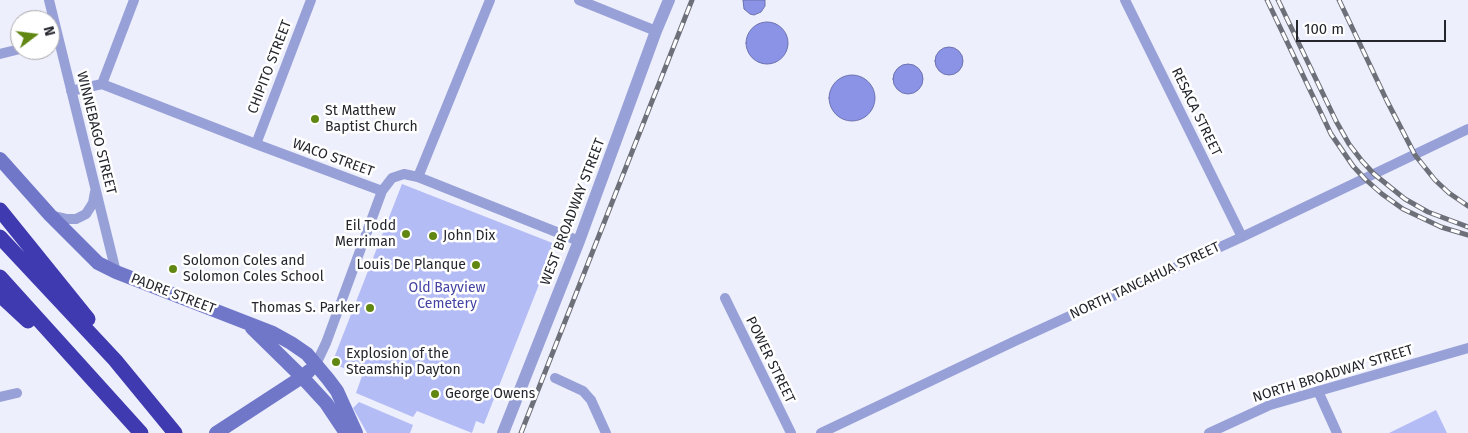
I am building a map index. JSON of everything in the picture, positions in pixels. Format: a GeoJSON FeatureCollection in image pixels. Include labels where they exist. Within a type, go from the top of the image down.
{"type":"FeatureCollection","features":[{"type":"Feature","properties":{"kind":"highway"},"geometry":{"type":"LineString","coordinates":[[0,210],[85,316],[115,360]]}},
{"type":"Feature","properties":{"kind":"highway"},"geometry":{"type":"LineString","coordinates":[[0,237],[115,360],[175,433]]}},
{"type":"Feature","properties":{"kind":"highway"},"geometry":{"type":"LineString","coordinates":[[0,277],[141,433]]}},
{"type":"Feature","properties":{"kind":"highway"},"geometry":{"type":"LineString","coordinates":[[0,295],[104,391]]}},
{"type":"Feature","properties":{"kind":"main road","name":"PADRE STREET"},"geometry":{"type":"LineString","coordinates":[[0,159],[50,215],[98,262],[116,272],[273,333],[291,342],[307,354],[336,391],[356,433]]}},
{"type":"Feature","properties":{"kind":"main road","name":"PADRE STREET"},"geometry":{"type":"LineString","coordinates":[[248,324],[326,403],[346,433]]}},
{"type":"Feature","properties":{"kind":"main road"},"geometry":{"type":"LineString","coordinates":[[222,429],[302,377],[316,364]]}},
{"type":"Feature","properties":{"kind":"street"},"geometry":{"type":"LineString","coordinates":[[70,91],[102,84],[134,0]]}},
{"type":"Feature","properties":{"kind":"street","name":"CHIPITO STREET"},"geometry":{"type":"LineString","coordinates":[[256,144],[311,0]]}},
{"type":"Feature","properties":{"kind":"street"},"geometry":{"type":"LineString","coordinates":[[418,177],[490,0]]}},
{"type":"Feature","properties":{"kind":"street"},"geometry":{"type":"LineString","coordinates":[[579,0],[656,31]]}},
{"type":"Feature","properties":{"kind":"street","name":"WEST BROADWAY STREET"},"geometry":{"type":"LineString","coordinates":[[503,433],[579,242],[669,0]]}},
{"type":"Feature","properties":{"kind":"street","name":"RESACA STREET"},"geometry":{"type":"LineString","coordinates":[[1126,0],[1242,237]]}},
{"type":"Feature","properties":{"kind":"street","name":"WINNEBAGO STREET"},"geometry":{"type":"LineString","coordinates":[[60,59],[70,91],[116,272]]}},
{"type":"Feature","properties":{"kind":"street","name":"WACO STREET"},"geometry":{"type":"LineString","coordinates":[[102,84],[382,191],[392,178],[404,174],[418,177],[579,242]]}},
{"type":"Feature","properties":{"kind":"street","name":"NORTH TANCAHUA STREET"},"geometry":{"type":"LineString","coordinates":[[821,433],[1015,341],[1242,237],[1468,129]]}},
{"type":"Feature","properties":{"kind":"street"},"geometry":{"type":"LineString","coordinates":[[50,215],[76,219],[86,214],[93,203],[95,188]]}},
{"type":"Feature","properties":{"kind":"street"},"geometry":{"type":"LineString","coordinates":[[316,364],[326,343],[382,191]]}},
{"type":"Feature","properties":{"kind":"street","name":"POWER STREET"},"geometry":{"type":"LineString","coordinates":[[725,298],[791,433]]}},
{"type":"Feature","properties":{"kind":"street","name":"NORTH BROADWAY STREET"},"geometry":{"type":"LineString","coordinates":[[1209,433],[1270,405],[1468,348]]}},
{"type":"Feature","properties":{"kind":"street"},"geometry":{"type":"LineString","coordinates":[[554,378],[583,391],[591,400],[606,433]]}},
{"type":"Feature","properties":{"kind":"street"},"geometry":{"type":"LineString","coordinates":[[1318,391],[1337,433]]}},
{"type":"Feature","properties":{"kind":"street"},"geometry":{"type":"LineString","coordinates":[[0,397],[17,393]]}},
{"type":"Feature","properties":{"kind":"green space","name":"Old Bayview Cemetery"},"geometry":{"type":"Polygon","coordinates":[[[402,184],[555,244],[484,424],[476,421],[472,433],[417,411],[413,417],[356,393],[362,376],[332,363],[402,184]]]}},
{"type":"Feature","properties":{"kind":"green space"},"geometry":{"type":"Polygon","coordinates":[[[359,402],[413,425],[410,433],[367,433],[353,408],[359,402]]]}},
{"type":"Feature","properties":{"kind":"green space"},"geometry":{"type":"Polygon","coordinates":[[[1436,410],[1447,433],[1389,433],[1436,410]]]}},
{"type":"Feature","properties":{"kind":"shaded area"},"geometry":{"type":"Polygon","coordinates":[[[743,0],[765,0],[765,6],[761,12],[754,15],[750,14],[744,9],[743,0]]]}},
{"type":"Feature","properties":{"kind":"shaded area"},"geometry":{"type":"Polygon","coordinates":[[[767,22],[782,28],[788,43],[782,58],[767,64],[752,58],[746,43],[752,28],[767,22]]]}},
{"type":"Feature","properties":{"kind":"shaded area"},"geometry":{"type":"Polygon","coordinates":[[[949,47],[959,51],[963,61],[959,71],[949,75],[939,71],[935,61],[939,51],[949,47]]]}},
{"type":"Feature","properties":{"kind":"shaded area"},"geometry":{"type":"Polygon","coordinates":[[[908,64],[914,65],[922,73],[922,85],[914,93],[908,94],[902,93],[894,85],[893,79],[894,73],[902,65],[908,64]]]}},
{"type":"Feature","properties":{"kind":"shaded area"},"geometry":{"type":"Polygon","coordinates":[[[852,75],[865,79],[871,85],[875,98],[871,111],[865,117],[852,121],[839,117],[833,111],[829,98],[833,85],[839,79],[852,75]]]}},
{"type":"Feature","properties":{"kind":"railway"},"geometry":{"type":"LineString","coordinates":[[521,433],[692,0]]}},
{"type":"Feature","properties":{"kind":"railway"},"geometry":{"type":"LineString","coordinates":[[1267,0],[1331,134],[1353,166],[1382,194],[1403,209],[1441,227],[1468,235]]}},
{"type":"Feature","properties":{"kind":"railway"},"geometry":{"type":"LineString","coordinates":[[1278,0],[1336,121],[1349,144],[1362,161],[1374,174],[1405,199],[1428,212],[1468,227]]}},
{"type":"Feature","properties":{"kind":"railway"},"geometry":{"type":"LineString","coordinates":[[1339,0],[1415,155],[1435,180],[1449,193],[1468,206]]}},
{"type":"Feature","properties":{"kind":"place","name":"St Matthew Baptist Church"},"geometry":{"type":"Point","coordinates":[315,119]}},
{"type":"Feature","properties":{"kind":"place","name":"Eil Todd Merriman"},"geometry":{"type":"Point","coordinates":[406,234]}},
{"type":"Feature","properties":{"kind":"place","name":"John Dix"},"geometry":{"type":"Point","coordinates":[433,236]}},
{"type":"Feature","properties":{"kind":"place","name":"Louis De Planque"},"geometry":{"type":"Point","coordinates":[476,265]}},
{"type":"Feature","properties":{"kind":"place","name":"Solomon Coles and Solomon Coles School"},"geometry":{"type":"Point","coordinates":[173,269]}},
{"type":"Feature","properties":{"kind":"place","name":"Thomas S. Parker"},"geometry":{"type":"Point","coordinates":[370,308]}},
{"type":"Feature","properties":{"kind":"place","name":"Explosion of the Steamship Dayton"},"geometry":{"type":"Point","coordinates":[336,362]}},
{"type":"Feature","properties":{"kind":"place","name":"George Owens"},"geometry":{"type":"Point","coordinates":[435,394]}}]}
